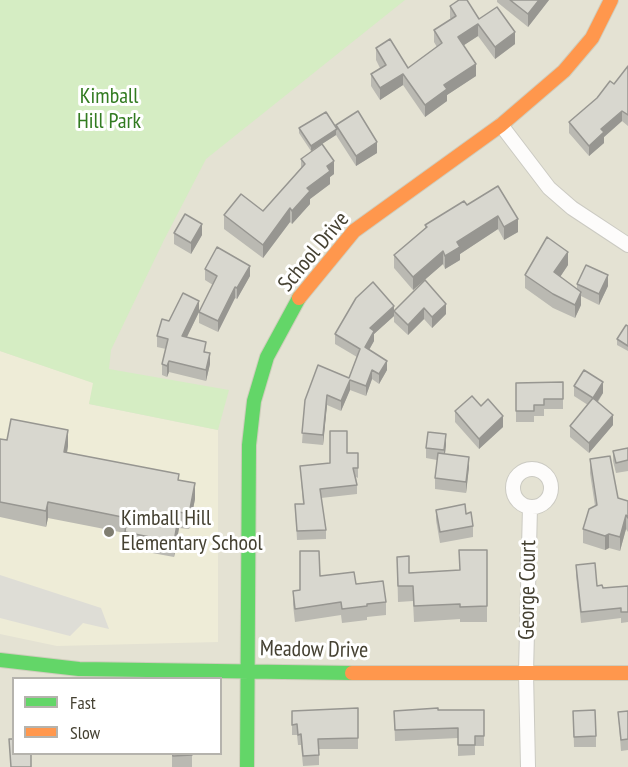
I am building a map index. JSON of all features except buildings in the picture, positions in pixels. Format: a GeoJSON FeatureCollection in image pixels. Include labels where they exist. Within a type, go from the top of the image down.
{"type":"FeatureCollection","features":[{"type":"Feature","properties":{"kind":"street","name":"School Drive"},"geometry":{"type":"LineString","coordinates":[[247,767],[249,444],[254,400],[267,357],[303,290],[354,231],[501,125],[564,71],[592,38],[611,0]]}},
{"type":"Feature","properties":{"kind":"street"},"geometry":{"type":"LineString","coordinates":[[501,125],[549,188],[572,208],[628,245]]}},
{"type":"Feature","properties":{"kind":"street","name":"George Court"},"geometry":{"type":"LineString","coordinates":[[528,767],[526,673],[530,507]]}},
{"type":"Feature","properties":{"kind":"street","name":"Meadow Drive"},"geometry":{"type":"LineString","coordinates":[[0,660],[79,669],[628,673]]}},
{"type":"Feature","properties":{"kind":"shaded area"},"geometry":{"type":"Polygon","coordinates":[[[0,0],[628,0],[628,767],[0,767],[0,0]]]}},
{"type":"Feature","properties":{"kind":"shaded area","name":"Kimball Hill Elementary School"},"geometry":{"type":"Polygon","coordinates":[[[0,351],[94,383],[89,404],[218,430],[218,642],[57,646],[0,634],[0,351]]]}},
{"type":"Feature","properties":{"kind":"shaded area"},"geometry":{"type":"Polygon","coordinates":[[[0,575],[101,608],[109,629],[83,623],[70,636],[0,618],[0,575]]]}},
{"type":"Feature","properties":{"kind":"green space","name":"Kimball Hill Park"},"geometry":{"type":"Polygon","coordinates":[[[0,0],[405,0],[206,159],[111,350],[109,369],[229,390],[218,430],[89,404],[93,383],[0,351],[0,0]]]}},
{"type":"Feature","properties":{"kind":"traffic: fast"},"geometry":{"type":"LineString","coordinates":[[247,767],[249,445],[254,401],[267,357],[299,298]]}},
{"type":"Feature","properties":{"kind":"traffic: fast"},"geometry":{"type":"LineString","coordinates":[[0,660],[79,669],[352,673]]}},
{"type":"Feature","properties":{"kind":"traffic: slow"},"geometry":{"type":"LineString","coordinates":[[299,298],[354,231],[501,125],[564,71],[592,38],[611,0]]}},
{"type":"Feature","properties":{"kind":"traffic: slow"},"geometry":{"type":"LineString","coordinates":[[352,673],[628,673]]}},
{"type":"Feature","properties":{"kind":"place","name":"Kimball Hill Elementary School"},"geometry":{"type":"Point","coordinates":[109,532]}}]}
